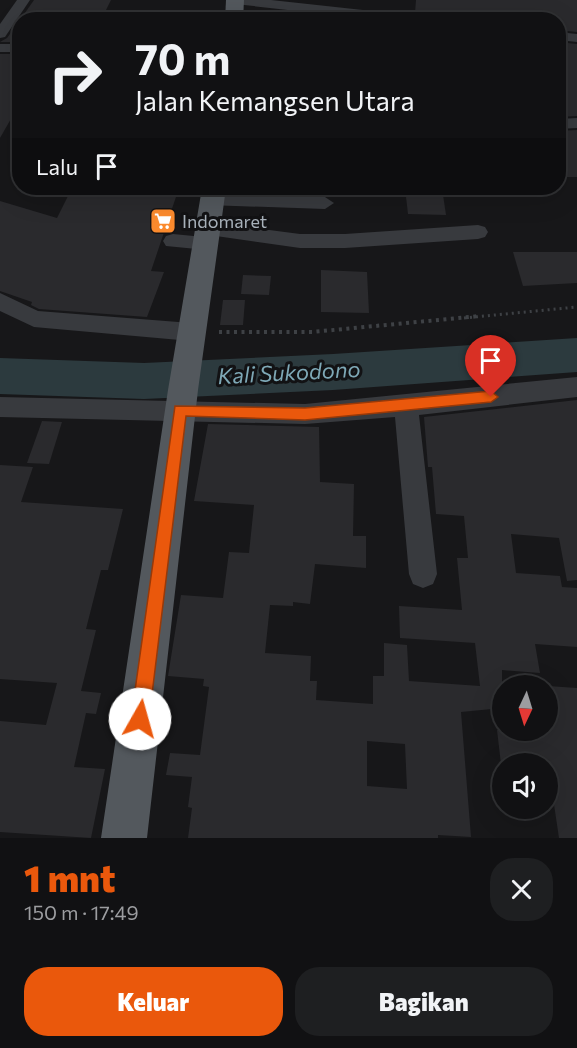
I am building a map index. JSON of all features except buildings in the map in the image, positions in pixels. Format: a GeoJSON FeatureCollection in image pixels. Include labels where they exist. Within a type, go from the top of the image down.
{"type":"FeatureCollection","features":[{"type":"Feature","properties":{"kind":"main road"},"geometry":{"type":"LineString","coordinates":[[124,838],[181,400],[213,195]]}},
{"type":"Feature","properties":{"kind":"street"},"geometry":{"type":"LineString","coordinates":[[235,0],[345,12]]}},
{"type":"Feature","properties":{"kind":"street"},"geometry":{"type":"LineString","coordinates":[[0,34],[12,17]]}},
{"type":"Feature","properties":{"kind":"street"},"geometry":{"type":"LineString","coordinates":[[225,195],[325,203]]}},
{"type":"Feature","properties":{"kind":"street"},"geometry":{"type":"LineString","coordinates":[[173,241],[208,236],[345,241],[478,232]]}},
{"type":"Feature","properties":{"kind":"street"},"geometry":{"type":"LineString","coordinates":[[0,301],[34,319],[190,338]]}},
{"type":"Feature","properties":{"kind":"street"},"geometry":{"type":"LineString","coordinates":[[0,407],[181,400],[305,414],[406,406],[577,387]]}},
{"type":"Feature","properties":{"kind":"street"},"geometry":{"type":"LineString","coordinates":[[406,406],[423,574]]}},
{"type":"Feature","properties":{"kind":"path"},"geometry":{"type":"LineString","coordinates":[[190,338],[312,332],[577,307]]}},
{"type":"Feature","properties":{"kind":"waterway","name":"Kali Sukodono"},"geometry":{"type":"LineString","coordinates":[[0,376],[144,381],[333,372],[577,355]]}},
{"type":"Feature","properties":{"kind":"place","name":"Indomaret"},"geometry":{"type":"Point","coordinates":[163,221]}},
{"type":"Feature","properties":{"kind":"route"},"geometry":{"type":"LineString","coordinates":[[140,719],[180,410],[305,414],[491,397]]}}]}
